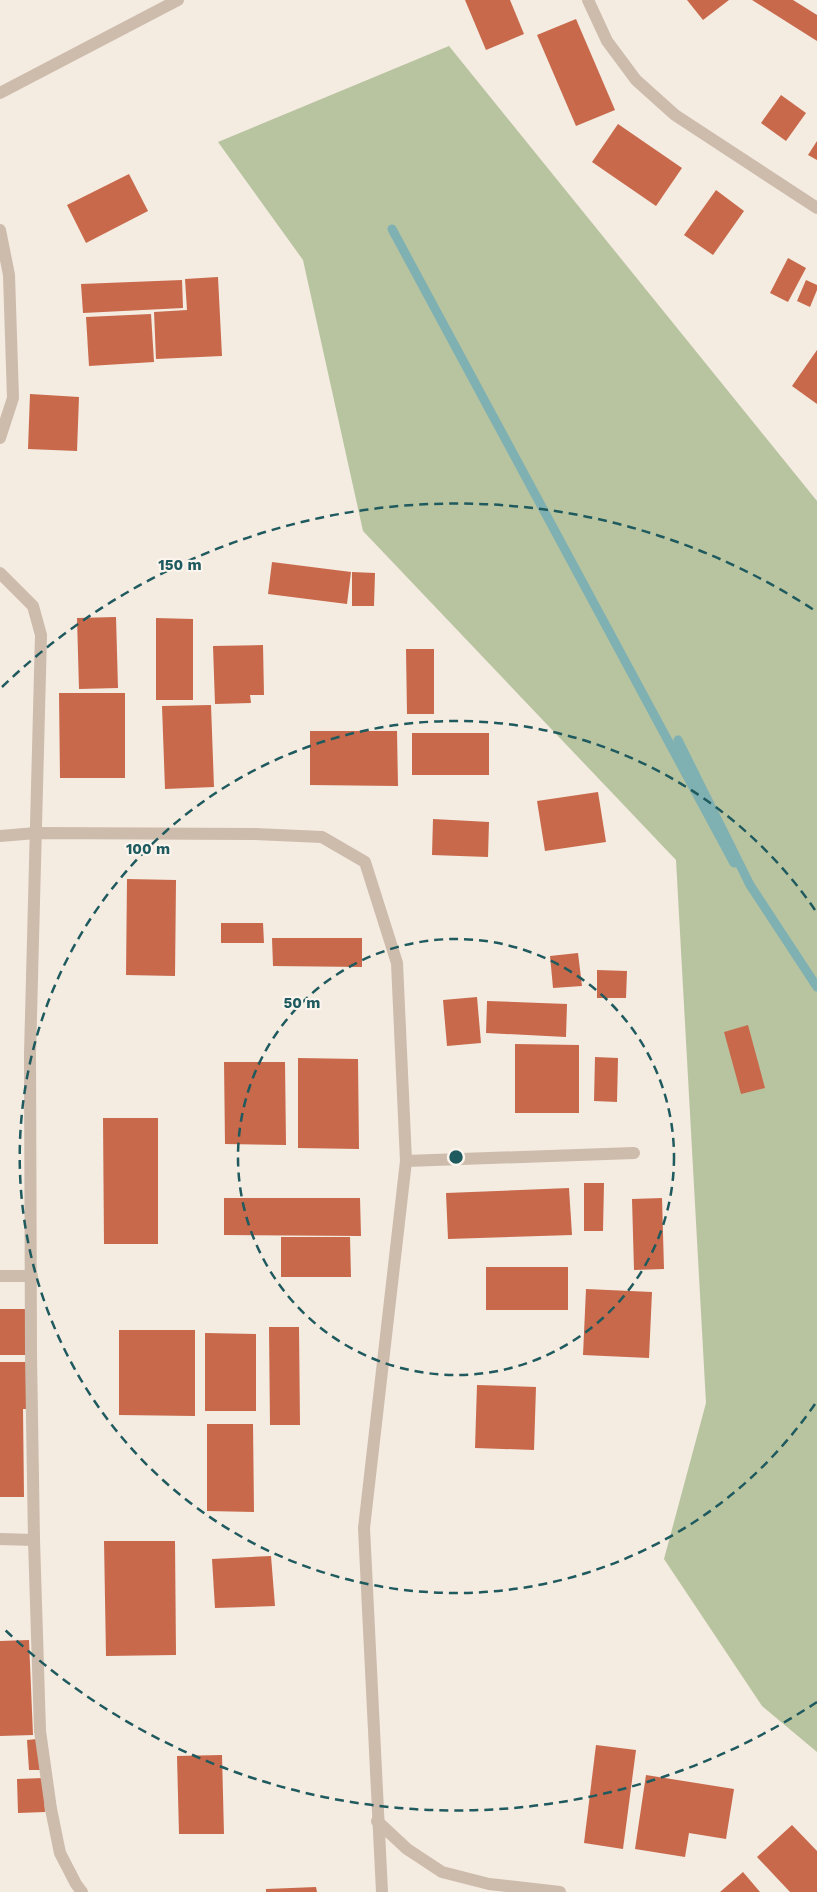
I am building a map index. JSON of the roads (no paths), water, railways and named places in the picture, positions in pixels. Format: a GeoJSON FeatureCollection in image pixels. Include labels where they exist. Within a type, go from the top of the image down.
{"type":"FeatureCollection","features":[{"type":"Feature","properties":{"kind":"street"},"geometry":{"type":"LineString","coordinates":[[0,93],[178,0]]}},
{"type":"Feature","properties":{"kind":"street"},"geometry":{"type":"LineString","coordinates":[[588,0],[607,41],[636,80],[675,115],[817,208]]}},
{"type":"Feature","properties":{"kind":"street"},"geometry":{"type":"LineString","coordinates":[[0,230],[10,275],[13,398],[0,438]]}},
{"type":"Feature","properties":{"kind":"street"},"geometry":{"type":"LineString","coordinates":[[0,573],[34,606],[41,635],[30,1054],[31,1355],[40,1731],[51,1809],[60,1853],[82,1892]]}},
{"type":"Feature","properties":{"kind":"street"},"geometry":{"type":"LineString","coordinates":[[0,836],[36,834],[255,834],[322,837],[365,862],[396,963],[406,1161],[364,1528],[382,1892]]}},
{"type":"Feature","properties":{"kind":"street"},"geometry":{"type":"LineString","coordinates":[[406,1161],[634,1153]]}},
{"type":"Feature","properties":{"kind":"street"},"geometry":{"type":"LineString","coordinates":[[0,1276],[32,1276]]}},
{"type":"Feature","properties":{"kind":"street"},"geometry":{"type":"LineString","coordinates":[[0,1539],[34,1540]]}},
{"type":"Feature","properties":{"kind":"street"},"geometry":{"type":"LineString","coordinates":[[377,1821],[407,1849],[442,1872],[489,1884],[560,1892]]}},
{"type":"Feature","properties":{"kind":"waterway"},"geometry":{"type":"LineString","coordinates":[[392,229],[734,863],[678,740],[750,885],[817,987]]}}]}
